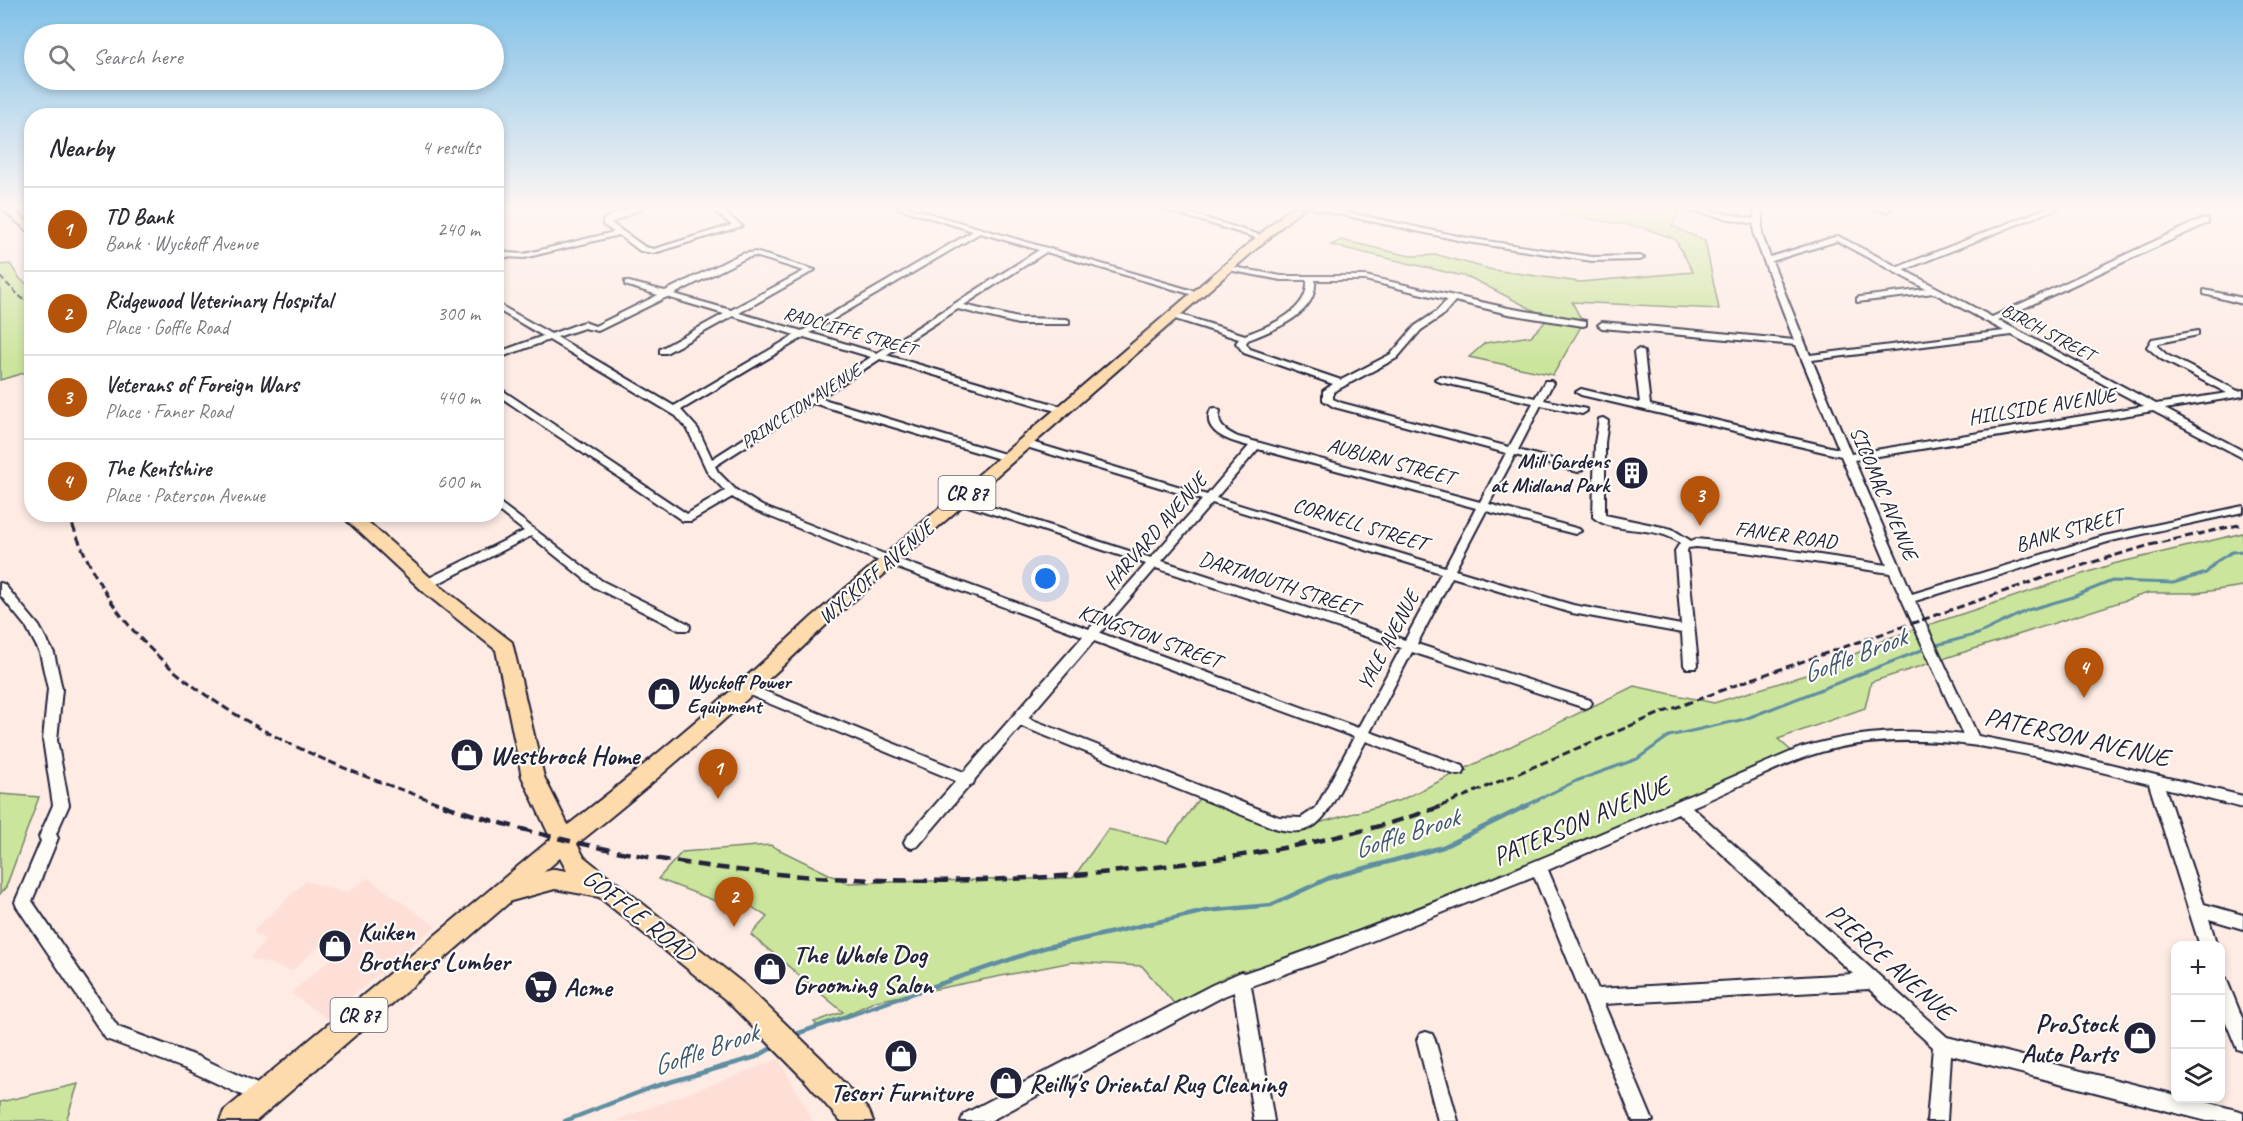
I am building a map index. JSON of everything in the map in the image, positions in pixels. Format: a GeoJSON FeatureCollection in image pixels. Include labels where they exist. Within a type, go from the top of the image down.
{"type":"FeatureCollection","features":[{"type":"Feature","properties":{"kind":"main road","name":"WYCKOFF AVENUE"},"geometry":{"type":"LineString","coordinates":[[563,842],[631,789],[747,689],[888,561],[1241,259]]}},
{"type":"Feature","properties":{"kind":"main road","name":"GOFFLE ROAD"},"geometry":{"type":"LineString","coordinates":[[357,522],[427,584],[505,647],[533,777],[575,864],[736,993],[774,1029],[859,1121]]}},
{"type":"Feature","properties":{"kind":"main road","name":"CR 87"},"geometry":{"type":"LineString","coordinates":[[234,1121],[563,842]]}},
{"type":"Feature","properties":{"kind":"main road"},"geometry":{"type":"LineString","coordinates":[[499,896],[535,882],[555,879],[605,888]]}},
{"type":"Feature","properties":{"kind":"street"},"geometry":{"type":"LineString","coordinates":[[504,353],[584,325],[595,329],[738,259]]}},
{"type":"Feature","properties":{"kind":"street"},"geometry":{"type":"LineString","coordinates":[[663,351],[811,270],[770,259]]}},
{"type":"Feature","properties":{"kind":"street"},"geometry":{"type":"LineString","coordinates":[[674,410],[930,259]]}},
{"type":"Feature","properties":{"kind":"street","name":"PRINCETON AVENUE"},"geometry":{"type":"LineString","coordinates":[[709,465],[1029,259]]}},
{"type":"Feature","properties":{"kind":"street"},"geometry":{"type":"LineString","coordinates":[[1077,259],[1200,294]]}},
{"type":"Feature","properties":{"kind":"street","name":"BIRCH STREET"},"geometry":{"type":"LineString","coordinates":[[1877,259],[2243,455]]}},
{"type":"Feature","properties":{"kind":"street"},"geometry":{"type":"LineString","coordinates":[[1897,270],[1924,259]]}},
{"type":"Feature","properties":{"kind":"street"},"geometry":{"type":"LineString","coordinates":[[1992,320],[2123,259]]}},
{"type":"Feature","properties":{"kind":"street","name":"SICOMAC AVENUE"},"geometry":{"type":"LineString","coordinates":[[1768,260],[1847,456],[1908,599],[1972,739]]}},
{"type":"Feature","properties":{"kind":"street"},"geometry":{"type":"LineString","coordinates":[[1231,268],[1281,278],[1365,278],[1534,316],[1583,323]]}},
{"type":"Feature","properties":{"kind":"street"},"geometry":{"type":"LineString","coordinates":[[1311,278],[1311,295],[1303,305],[1269,330],[1245,338],[1240,343],[1247,351],[1341,384]]}},
{"type":"Feature","properties":{"kind":"street","name":"RADCLIFFE STREET"},"geometry":{"type":"LineString","coordinates":[[628,283],[1063,410]]}},
{"type":"Feature","properties":{"kind":"street"},"geometry":{"type":"LineString","coordinates":[[1860,300],[1935,290]]}},
{"type":"Feature","properties":{"kind":"street"},"geometry":{"type":"LineString","coordinates":[[2208,292],[2243,301]]}},
{"type":"Feature","properties":{"kind":"street"},"geometry":{"type":"LineString","coordinates":[[1453,298],[1439,314],[1418,328],[1394,356],[1326,393],[1328,400],[1338,405],[1578,469]]}},
{"type":"Feature","properties":{"kind":"street"},"geometry":{"type":"LineString","coordinates":[[956,306],[1018,321],[1065,322]]}},
{"type":"Feature","properties":{"kind":"street","name":"KINGSTON STREET"},"geometry":{"type":"LineString","coordinates":[[504,310],[674,410],[693,429],[713,473],[732,492],[758,508],[888,561],[1458,770]]}},
{"type":"Feature","properties":{"kind":"street"},"geometry":{"type":"LineString","coordinates":[[1175,316],[1245,338]]}},
{"type":"Feature","properties":{"kind":"street"},"geometry":{"type":"LineString","coordinates":[[1602,324],[1800,343]]}},
{"type":"Feature","properties":{"kind":"street"},"geometry":{"type":"LineString","coordinates":[[1806,358],[2014,332]]}},
{"type":"Feature","properties":{"kind":"street"},"geometry":{"type":"LineString","coordinates":[[2195,333],[2155,341],[2152,347],[2164,357],[2240,393]]}},
{"type":"Feature","properties":{"kind":"street"},"geometry":{"type":"LineString","coordinates":[[1639,352],[1644,407]]}},
{"type":"Feature","properties":{"kind":"street"},"geometry":{"type":"LineString","coordinates":[[1440,379],[1582,411]]}},
{"type":"Feature","properties":{"kind":"street","name":"YALE AVENUE"},"geometry":{"type":"LineString","coordinates":[[1020,720],[1277,823],[1288,825],[1309,822],[1320,812],[1536,401],[1548,383]]}},
{"type":"Feature","properties":{"kind":"street"},"geometry":{"type":"LineString","coordinates":[[1581,392],[1847,456]]}},
{"type":"Feature","properties":{"kind":"street","name":"HILLSIDE AVENUE"},"geometry":{"type":"LineString","coordinates":[[1847,456],[2240,393]]}},
{"type":"Feature","properties":{"kind":"street"},"geometry":{"type":"LineString","coordinates":[[504,395],[687,519],[732,492]]}},
{"type":"Feature","properties":{"kind":"street"},"geometry":{"type":"LineString","coordinates":[[811,399],[1007,458]]}},
{"type":"Feature","properties":{"kind":"street","name":"AUBURN STREET"},"geometry":{"type":"LineString","coordinates":[[1215,411],[1213,422],[1220,431],[1234,439],[1575,531]]}},
{"type":"Feature","properties":{"kind":"street"},"geometry":{"type":"LineString","coordinates":[[1603,421],[1600,443],[1599,517],[1663,530],[1683,538],[1688,544],[1681,551],[1691,665]]}},
{"type":"Feature","properties":{"kind":"street","name":"CORNELL STREET"},"geometry":{"type":"LineString","coordinates":[[1024,443],[1572,609],[1688,630]]}},
{"type":"Feature","properties":{"kind":"street","name":"HARVARD AVENUE"},"geometry":{"type":"LineString","coordinates":[[912,842],[1256,445]]}},
{"type":"Feature","properties":{"kind":"street","name":"DARTMOUTH STREET"},"geometry":{"type":"LineString","coordinates":[[960,500],[1585,703]]}},
{"type":"Feature","properties":{"kind":"street"},"geometry":{"type":"LineString","coordinates":[[504,509],[598,584],[684,627]]}},
{"type":"Feature","properties":{"kind":"street","name":"BANK STREET"},"geometry":{"type":"LineString","coordinates":[[1908,599],[2108,538],[2243,509]]}},
{"type":"Feature","properties":{"kind":"street"},"geometry":{"type":"LineString","coordinates":[[427,584],[532,531]]}},
{"type":"Feature","properties":{"kind":"street","name":"FANER ROAD"},"geometry":{"type":"LineString","coordinates":[[1688,544],[1756,550],[1896,570]]}},
{"type":"Feature","properties":{"kind":"street"},"geometry":{"type":"LineString","coordinates":[[0,587],[33,626],[47,653],[55,689],[50,740],[61,806],[23,902],[112,1033],[192,1063],[263,1096]]}},
{"type":"Feature","properties":{"kind":"street"},"geometry":{"type":"LineString","coordinates":[[747,689],[966,779]]}},
{"type":"Feature","properties":{"kind":"street","name":"PATERSON AVENUE"},"geometry":{"type":"LineString","coordinates":[[971,1121],[1175,1011],[1241,980],[1318,955],[1539,867],[1805,752],[1830,744],[1900,735],[1972,739],[2037,750],[2243,802]]}},
{"type":"Feature","properties":{"kind":"street"},"geometry":{"type":"LineString","coordinates":[[2155,780],[2208,941]]}},
{"type":"Feature","properties":{"kind":"street","name":"PIERCE AVENUE"},"geometry":{"type":"LineString","coordinates":[[1680,806],[1942,1044],[2243,1121]]}},
{"type":"Feature","properties":{"kind":"street"},"geometry":{"type":"LineString","coordinates":[[1539,867],[1643,1121]]}},
{"type":"Feature","properties":{"kind":"street"},"geometry":{"type":"LineString","coordinates":[[2197,909],[2243,922]]}},
{"type":"Feature","properties":{"kind":"street"},"geometry":{"type":"LineString","coordinates":[[1241,980],[1264,1121]]}},
{"type":"Feature","properties":{"kind":"street"},"geometry":{"type":"LineString","coordinates":[[1592,997],[1873,981]]}},
{"type":"Feature","properties":{"kind":"street"},"geometry":{"type":"LineString","coordinates":[[2225,995],[2243,1043]]}},
{"type":"Feature","properties":{"kind":"street"},"geometry":{"type":"LineString","coordinates":[[1426,1040],[1448,1121]]}},
{"type":"Feature","properties":{"kind":"street"},"geometry":{"type":"LineString","coordinates":[[1937,1121],[1942,1044]]}},
{"type":"Feature","properties":{"kind":"shaded area"},"geometry":{"type":"Polygon","coordinates":[[[368,878],[435,926],[326,1018],[291,993],[334,956],[319,946],[292,971],[250,958],[266,940],[253,931],[306,881],[346,893],[368,878]]]}},
{"type":"Feature","properties":{"kind":"shaded area"},"geometry":{"type":"Polygon","coordinates":[[[779,1059],[813,1121],[615,1121],[779,1059]]]}},
{"type":"Feature","properties":{"kind":"green space"},"geometry":{"type":"Polygon","coordinates":[[[1392,259],[1454,259],[1493,270],[1580,282],[1693,272],[1686,259],[1709,259],[1719,309],[1572,302],[1583,323],[1553,375],[1469,357],[1485,343],[1531,336],[1549,318],[1471,278],[1392,259]]]}},
{"type":"Feature","properties":{"kind":"green space"},"geometry":{"type":"Polygon","coordinates":[[[10,264],[24,282],[24,373],[0,380],[0,265],[10,264]]]}},
{"type":"Feature","properties":{"kind":"green space"},"geometry":{"type":"Polygon","coordinates":[[[2243,533],[2243,586],[2196,593],[2148,593],[1871,682],[1865,708],[1778,739],[1798,757],[1178,1008],[1142,966],[1072,962],[876,1001],[819,1027],[814,1022],[843,1012],[751,935],[767,917],[740,899],[726,905],[658,879],[682,852],[770,845],[847,883],[1073,878],[1108,829],[1167,843],[1203,793],[1297,829],[1401,800],[1634,686],[1714,703],[1822,670],[1886,639],[2113,564],[2243,533]]]}},
{"type":"Feature","properties":{"kind":"green space"},"geometry":{"type":"Polygon","coordinates":[[[0,794],[39,797],[6,887],[0,894],[0,794]]]}},
{"type":"Feature","properties":{"kind":"green space"},"geometry":{"type":"Polygon","coordinates":[[[78,1084],[66,1121],[0,1121],[0,1102],[78,1084]]]}},
{"type":"Feature","properties":{"kind":"waterway","name":"Goffle Brook"},"geometry":{"type":"LineString","coordinates":[[1933,646],[1978,634],[2028,610],[2070,598],[2112,581],[2173,583],[2206,573],[2217,561],[2232,552],[2243,551]]}},
{"type":"Feature","properties":{"kind":"waterway","name":"Goffle Brook"},"geometry":{"type":"LineString","coordinates":[[1525,806],[1576,781],[1637,759],[1669,736],[1745,719],[1927,648]]}},
{"type":"Feature","properties":{"kind":"waterway","name":"Goffle Brook"},"geometry":{"type":"LineString","coordinates":[[793,1035],[1043,948],[1206,911],[1271,905],[1329,878],[1443,847],[1528,805]]}},
{"type":"Feature","properties":{"kind":"waterway","name":"Goffle Brook"},"geometry":{"type":"LineString","coordinates":[[565,1121],[653,1087],[756,1057],[775,1046]]}},
{"type":"Feature","properties":{"kind":"railway"},"geometry":{"type":"LineString","coordinates":[[0,277],[24,300]]}},
{"type":"Feature","properties":{"kind":"railway"},"geometry":{"type":"LineString","coordinates":[[71,522],[89,562],[115,607],[146,644],[182,677],[222,706],[265,731],[357,773],[448,806]]}},
{"type":"Feature","properties":{"kind":"railway"},"geometry":{"type":"LineString","coordinates":[[1441,806],[1656,715],[1752,679],[2060,572],[2150,545],[2243,524]]}},
{"type":"Feature","properties":{"kind":"railway"},"geometry":{"type":"LineString","coordinates":[[443,805],[533,832],[624,852],[716,867],[809,876],[902,880],[995,880],[1088,874],[1181,864],[1315,842],[1381,826],[1445,805]]}},
{"type":"Feature","properties":{"kind":"place","name":"Mill Gardens at Midland Park"},"geometry":{"type":"Point","coordinates":[1632,473]}},
{"type":"Feature","properties":{"kind":"place","name":"Veterans of Foreign Wars"},"geometry":{"type":"Point","coordinates":[1700,526]}},
{"type":"Feature","properties":{"kind":"place","name":"Wyckoff Power Equipment"},"geometry":{"type":"Point","coordinates":[664,694]}},
{"type":"Feature","properties":{"kind":"place","name":"The Kentshire"},"geometry":{"type":"Point","coordinates":[2084,698]}},
{"type":"Feature","properties":{"kind":"place","name":"Westbrock Home"},"geometry":{"type":"Point","coordinates":[467,755]}},
{"type":"Feature","properties":{"kind":"place","name":"TD Bank"},"geometry":{"type":"Point","coordinates":[718,799]}},
{"type":"Feature","properties":{"kind":"place","name":"Ridgewood Veterinary Hospital"},"geometry":{"type":"Point","coordinates":[734,927]}},
{"type":"Feature","properties":{"kind":"place","name":"Kuiken Brothers Lumber"},"geometry":{"type":"Point","coordinates":[335,946]}},
{"type":"Feature","properties":{"kind":"place","name":"The Whole Dog Grooming Salon"},"geometry":{"type":"Point","coordinates":[770,969]}},
{"type":"Feature","properties":{"kind":"place","name":"Acme"},"geometry":{"type":"Point","coordinates":[541,987]}},
{"type":"Feature","properties":{"kind":"place","name":"ProStock Auto Parts"},"geometry":{"type":"Point","coordinates":[2140,1038]}},
{"type":"Feature","properties":{"kind":"place","name":"Tesori Furniture"},"geometry":{"type":"Point","coordinates":[901,1056]}},
{"type":"Feature","properties":{"kind":"place","name":"Reilly's Oriental Rug Cleaning"},"geometry":{"type":"Point","coordinates":[1006,1083]}}]}
